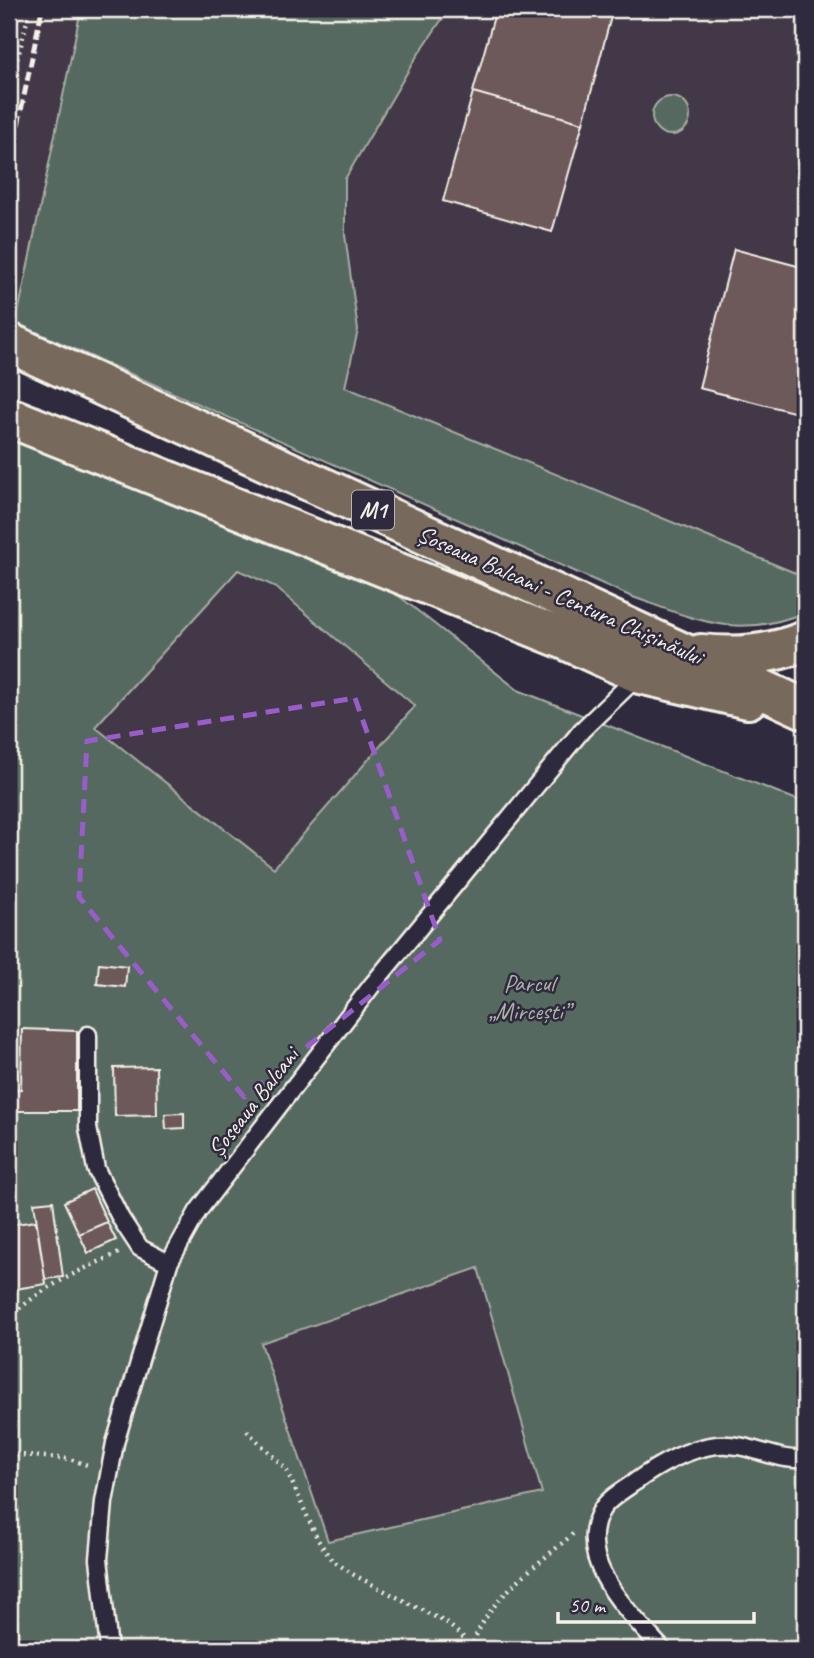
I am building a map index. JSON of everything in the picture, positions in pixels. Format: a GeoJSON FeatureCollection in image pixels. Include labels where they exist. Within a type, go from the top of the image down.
{"type":"FeatureCollection","features":[{"type":"Feature","properties":{"kind":"highway","name":"Șoseaua Balcani - Centura Chișinăului"},"geometry":{"type":"LineString","coordinates":[[9,343],[689,653],[805,710]]}},
{"type":"Feature","properties":{"kind":"highway","name":"Șoseaua Balcani - Centura Chișinăului"},"geometry":{"type":"LineString","coordinates":[[9,417],[561,638],[640,674],[805,710]]}},
{"type":"Feature","properties":{"kind":"highway"},"geometry":{"type":"LineString","coordinates":[[689,653],[724,657],[783,649],[805,640]]}},
{"type":"Feature","properties":{"kind":"lane","name":"Șoseaua Balcani"},"geometry":{"type":"LineString","coordinates":[[109,1649],[99,1559],[110,1472],[169,1263],[198,1211],[373,984],[582,730],[640,674]]}},
{"type":"Feature","properties":{"kind":"lane"},"geometry":{"type":"LineString","coordinates":[[88,1035],[88,1128],[96,1169],[121,1219],[140,1248],[169,1263]]}},
{"type":"Feature","properties":{"kind":"lane"},"geometry":{"type":"LineString","coordinates":[[662,1649],[629,1611],[604,1575],[594,1554],[593,1531],[603,1506],[676,1457],[713,1446],[740,1444],[775,1455],[805,1459]]}},
{"type":"Feature","properties":{"kind":"path"},"geometry":{"type":"LineString","coordinates":[[9,93],[30,9]]}},
{"type":"Feature","properties":{"kind":"path"},"geometry":{"type":"LineString","coordinates":[[9,1318],[39,1293],[76,1272],[126,1250],[140,1248]]}},
{"type":"Feature","properties":{"kind":"path"},"geometry":{"type":"LineString","coordinates":[[247,1432],[286,1469],[318,1541],[332,1560],[354,1576],[447,1623],[464,1638],[469,1649]]}},
{"type":"Feature","properties":{"kind":"path"},"geometry":{"type":"LineString","coordinates":[[9,1454],[70,1459],[110,1472]]}},
{"type":"Feature","properties":{"kind":"path"},"geometry":{"type":"LineString","coordinates":[[469,1649],[479,1626],[496,1601],[603,1506]]}},
{"type":"Feature","properties":{"kind":"highlighted area"},"geometry":{"type":"Polygon","coordinates":[[[355,698],[440,940],[244,1097],[79,897],[87,741],[355,698]]]}},
{"type":"Feature","properties":{"kind":"shaded area"},"geometry":{"type":"Polygon","coordinates":[[[9,9],[81,9],[16,323],[9,380],[9,9]]]}},
{"type":"Feature","properties":{"kind":"shaded area"},"geometry":{"type":"Polygon","coordinates":[[[449,9],[805,9],[805,577],[345,387],[358,330],[345,235],[345,179],[415,59],[449,9]]]}},
{"type":"Feature","properties":{"kind":"shaded area"},"geometry":{"type":"Polygon","coordinates":[[[238,570],[274,586],[415,706],[274,868],[95,727],[238,570]]]}},
{"type":"Feature","properties":{"kind":"shaded area"},"geometry":{"type":"Polygon","coordinates":[[[478,1268],[542,1493],[328,1541],[261,1342],[478,1268]]]}},
{"type":"Feature","properties":{"kind":"green space"},"geometry":{"type":"Polygon","coordinates":[[[81,9],[449,9],[415,59],[345,179],[345,235],[358,330],[345,387],[805,577],[805,612],[781,621],[737,626],[696,619],[630,596],[16,323],[81,9]]]}},
{"type":"Feature","properties":{"kind":"green space"},"geometry":{"type":"Polygon","coordinates":[[[671,97],[685,102],[690,116],[685,130],[671,135],[657,130],[652,116],[657,102],[671,97]]]}},
{"type":"Feature","properties":{"kind":"green space","name":"Parcul „Mircești”"},"geometry":{"type":"Polygon","coordinates":[[[9,433],[380,581],[518,690],[805,803],[805,1649],[21,1649],[9,1578],[9,433]],[[238,570],[95,727],[274,868],[415,706],[274,586],[238,570]],[[478,1268],[261,1343],[328,1541],[542,1493],[478,1268]]]}},
{"type":"Feature","properties":{"kind":"building"},"geometry":{"type":"Polygon","coordinates":[[[496,9],[613,9],[583,123],[473,92],[496,9]]]}},
{"type":"Feature","properties":{"kind":"building"},"geometry":{"type":"Polygon","coordinates":[[[473,92],[583,123],[552,232],[443,201],[473,92]]]}},
{"type":"Feature","properties":{"kind":"building"},"geometry":{"type":"Polygon","coordinates":[[[734,249],[805,268],[805,415],[699,388],[734,249]]]}},
{"type":"Feature","properties":{"kind":"building"},"geometry":{"type":"Polygon","coordinates":[[[99,963],[127,966],[125,987],[97,984],[99,963]]]}},
{"type":"Feature","properties":{"kind":"building"},"geometry":{"type":"Polygon","coordinates":[[[22,1029],[77,1031],[77,1111],[12,1111],[11,1090],[21,1089],[22,1029]]]}},
{"type":"Feature","properties":{"kind":"building"},"geometry":{"type":"Polygon","coordinates":[[[156,1067],[157,1115],[115,1116],[114,1068],[156,1067]]]}},
{"type":"Feature","properties":{"kind":"building"},"geometry":{"type":"Polygon","coordinates":[[[184,1113],[184,1128],[166,1129],[165,1114],[184,1113]]]}},
{"type":"Feature","properties":{"kind":"building"},"geometry":{"type":"Polygon","coordinates":[[[92,1189],[107,1222],[79,1234],[64,1202],[92,1189]]]}},
{"type":"Feature","properties":{"kind":"building"},"geometry":{"type":"Polygon","coordinates":[[[53,1201],[63,1277],[45,1279],[34,1203],[53,1201]]]}},
{"type":"Feature","properties":{"kind":"building"},"geometry":{"type":"Polygon","coordinates":[[[36,1221],[46,1284],[9,1290],[9,1225],[36,1221]]]}},
{"type":"Feature","properties":{"kind":"building"},"geometry":{"type":"Polygon","coordinates":[[[107,1222],[116,1240],[88,1253],[79,1234],[107,1222]]]}},
{"type":"Feature","properties":{"kind":"railway"},"geometry":{"type":"LineString","coordinates":[[9,169],[42,9]]}}]}
